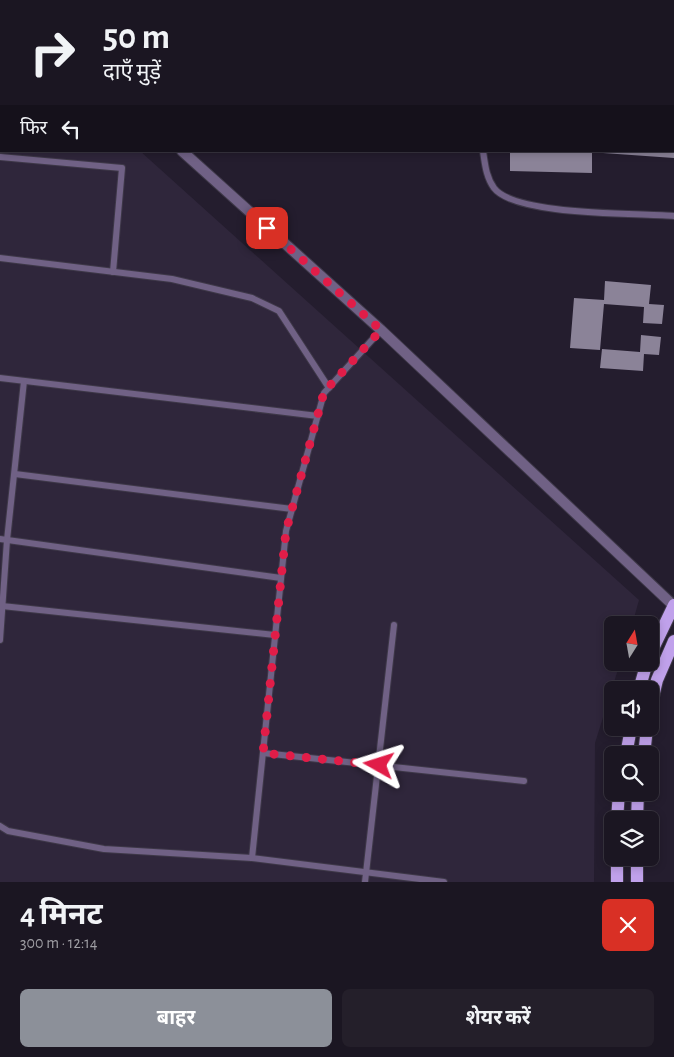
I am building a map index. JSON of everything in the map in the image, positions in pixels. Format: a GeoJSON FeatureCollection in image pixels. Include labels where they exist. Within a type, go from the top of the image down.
{"type":"FeatureCollection","features":[{"type":"Feature","properties":{"kind":"main road"},"geometry":{"type":"LineString","coordinates":[[659,636],[674,605]]}},
{"type":"Feature","properties":{"kind":"main road"},"geometry":{"type":"LineString","coordinates":[[657,681],[674,641]]}},
{"type":"Feature","properties":{"kind":"main road"},"geometry":{"type":"LineString","coordinates":[[617,866],[617,882]]}},
{"type":"Feature","properties":{"kind":"main road"},"geometry":{"type":"LineString","coordinates":[[637,866],[637,882]]}},
{"type":"Feature","properties":{"kind":"street"},"geometry":{"type":"LineString","coordinates":[[183,152],[381,330],[674,605]]}},
{"type":"Feature","properties":{"kind":"lane"},"geometry":{"type":"LineString","coordinates":[[483,152],[487,173],[495,189],[513,200],[531,206],[566,210],[674,216]]}},
{"type":"Feature","properties":{"kind":"lane"},"geometry":{"type":"LineString","coordinates":[[0,157],[122,168],[113,272]]}},
{"type":"Feature","properties":{"kind":"lane"},"geometry":{"type":"LineString","coordinates":[[0,258],[172,279],[252,298],[279,311],[329,388]]}},
{"type":"Feature","properties":{"kind":"lane"},"geometry":{"type":"LineString","coordinates":[[252,858],[286,531],[324,392],[381,330]]}},
{"type":"Feature","properties":{"kind":"lane"},"geometry":{"type":"LineString","coordinates":[[0,378],[318,416]]}},
{"type":"Feature","properties":{"kind":"lane"},"geometry":{"type":"LineString","coordinates":[[0,640],[4,540],[14,474],[24,381]]}},
{"type":"Feature","properties":{"kind":"lane"},"geometry":{"type":"LineString","coordinates":[[14,474],[292,509]]}},
{"type":"Feature","properties":{"kind":"lane"},"geometry":{"type":"LineString","coordinates":[[4,540],[281,578]]}},
{"type":"Feature","properties":{"kind":"lane"},"geometry":{"type":"LineString","coordinates":[[2,606],[275,635]]}},
{"type":"Feature","properties":{"kind":"lane"},"geometry":{"type":"LineString","coordinates":[[365,882],[394,625]]}},
{"type":"Feature","properties":{"kind":"lane"},"geometry":{"type":"LineString","coordinates":[[263,753],[524,781]]}},
{"type":"Feature","properties":{"kind":"lane"},"geometry":{"type":"LineString","coordinates":[[0,826],[8,831],[104,849],[252,858],[444,882]]}},
{"type":"Feature","properties":{"kind":"shaded area"},"geometry":{"type":"Polygon","coordinates":[[[0,152],[141,152],[639,600],[635,616],[604,616],[604,671],[618,671],[614,681],[604,681],[604,714],[595,743],[594,882],[0,882],[0,152]]]}},
{"type":"Feature","properties":{"kind":"building"},"geometry":{"type":"Polygon","coordinates":[[[592,152],[592,173],[510,171],[510,153],[592,152]]]}},
{"type":"Feature","properties":{"kind":"building"},"geometry":{"type":"Polygon","coordinates":[[[674,152],[674,158],[603,153],[674,152]]]}},
{"type":"Feature","properties":{"kind":"building"},"geometry":{"type":"Polygon","coordinates":[[[605,281],[651,285],[649,304],[664,305],[662,324],[643,323],[644,307],[604,304],[600,350],[570,348],[574,298],[604,300],[605,281]]]}},
{"type":"Feature","properties":{"kind":"building"},"geometry":{"type":"Polygon","coordinates":[[[641,335],[661,337],[659,355],[644,354],[643,371],[600,368],[602,349],[640,352],[641,335]]]}},
{"type":"Feature","properties":{"kind":"route"},"geometry":{"type":"LineString","coordinates":[[267,228],[381,330],[324,392],[286,531],[263,753],[379,765]]}}]}
